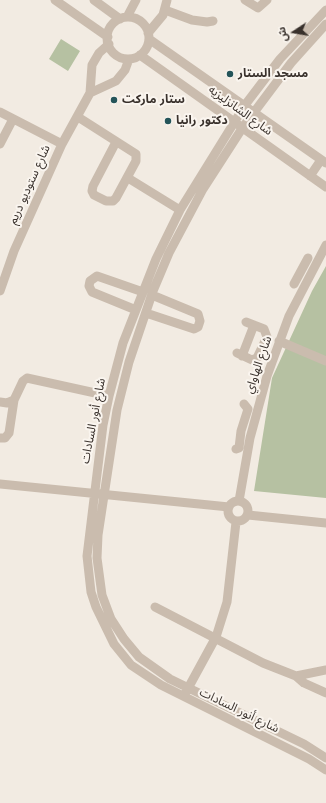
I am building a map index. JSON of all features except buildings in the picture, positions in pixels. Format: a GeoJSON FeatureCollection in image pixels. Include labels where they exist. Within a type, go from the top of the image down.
{"type":"FeatureCollection","features":[{"type":"Feature","properties":{"kind":"street"},"geometry":{"type":"LineString","coordinates":[[55,0],[108,40],[116,55],[129,59],[140,55],[148,46],[149,36],[165,10],[166,0]]}},
{"type":"Feature","properties":{"kind":"street"},"geometry":{"type":"LineString","coordinates":[[94,0],[124,18],[140,21],[149,36]]}},
{"type":"Feature","properties":{"kind":"street"},"geometry":{"type":"LineString","coordinates":[[108,40],[111,26],[124,18],[136,0]]}},
{"type":"Feature","properties":{"kind":"street"},"geometry":{"type":"LineString","coordinates":[[246,0],[258,8],[267,0]]}},
{"type":"Feature","properties":{"kind":"street"},"geometry":{"type":"LineString","coordinates":[[165,10],[192,20],[207,22],[213,21]]}},
{"type":"Feature","properties":{"kind":"street","name":"شارع أنور السادات"},"geometry":{"type":"LineString","coordinates":[[326,10],[280,59],[245,106],[180,210],[169,231],[123,343],[109,396],[103,425],[93,496],[87,556],[91,592],[96,607],[110,636],[122,655],[131,665],[145,675],[184,697],[309,759],[326,770]]}},
{"type":"Feature","properties":{"kind":"street","name":"شارع أنور السادات"},"geometry":{"type":"LineString","coordinates":[[326,24],[291,63],[243,128],[194,206],[170,253],[152,295],[130,362],[117,410],[98,542],[97,567],[102,595],[111,619],[139,657],[153,668],[188,687],[304,744],[326,758]]}},
{"type":"Feature","properties":{"kind":"street","name":"شارع الشانزليزيه"},"geometry":{"type":"LineString","coordinates":[[149,36],[324,162]]}},
{"type":"Feature","properties":{"kind":"street","name":"شارع ستوديو دريم"},"geometry":{"type":"LineString","coordinates":[[0,291],[14,251],[62,144],[90,93],[92,65],[108,40]]}},
{"type":"Feature","properties":{"kind":"street","name":"شارع الشانزليزيه"},"geometry":{"type":"LineString","coordinates":[[140,55],[326,187]]}},
{"type":"Feature","properties":{"kind":"street"},"geometry":{"type":"LineString","coordinates":[[90,93],[116,81],[125,70],[129,59]]}},
{"type":"Feature","properties":{"kind":"street"},"geometry":{"type":"LineString","coordinates":[[0,112],[62,144]]}},
{"type":"Feature","properties":{"kind":"street"},"geometry":{"type":"LineString","coordinates":[[78,117],[136,154],[136,161],[128,178],[113,200],[106,201],[94,195],[93,186],[116,142]]}},
{"type":"Feature","properties":{"kind":"street"},"geometry":{"type":"LineString","coordinates":[[0,144],[13,119]]}},
{"type":"Feature","properties":{"kind":"street"},"geometry":{"type":"LineString","coordinates":[[310,176],[324,162]]}},
{"type":"Feature","properties":{"kind":"street"},"geometry":{"type":"LineString","coordinates":[[128,178],[180,210]]}},
{"type":"Feature","properties":{"kind":"street","name":"شارع الهاواي"},"geometry":{"type":"LineString","coordinates":[[239,501],[252,428],[279,341],[303,276],[326,245]]}},
{"type":"Feature","properties":{"kind":"street"},"geometry":{"type":"LineString","coordinates":[[303,276],[308,258]]}},
{"type":"Feature","properties":{"kind":"street"},"geometry":{"type":"LineString","coordinates":[[136,310],[92,292],[89,286],[90,281],[97,276],[143,292]]}},
{"type":"Feature","properties":{"kind":"street"},"geometry":{"type":"LineString","coordinates":[[146,313],[194,329],[198,327],[200,321],[198,314],[152,295]]}},
{"type":"Feature","properties":{"kind":"street"},"geometry":{"type":"LineString","coordinates":[[250,324],[267,332],[268,337],[264,347],[259,357],[256,359],[240,355],[250,324]]}},
{"type":"Feature","properties":{"kind":"street"},"geometry":{"type":"LineString","coordinates":[[279,341],[326,361]]}},
{"type":"Feature","properties":{"kind":"street"},"geometry":{"type":"LineString","coordinates":[[264,347],[276,351]]}},
{"type":"Feature","properties":{"kind":"street"},"geometry":{"type":"LineString","coordinates":[[0,438],[5,438],[9,433],[14,400],[24,380],[27,378],[109,396]]}},
{"type":"Feature","properties":{"kind":"street"},"geometry":{"type":"LineString","coordinates":[[0,402],[6,403],[14,400]]}},
{"type":"Feature","properties":{"kind":"street"},"geometry":{"type":"LineString","coordinates":[[236,449],[239,448],[242,427],[248,409],[244,404]]}},
{"type":"Feature","properties":{"kind":"street"},"geometry":{"type":"LineString","coordinates":[[242,427],[252,428]]}},
{"type":"Feature","properties":{"kind":"street"},"geometry":{"type":"LineString","coordinates":[[0,484],[93,496]]}},
{"type":"Feature","properties":{"kind":"street"},"geometry":{"type":"LineString","coordinates":[[0,489],[104,496],[228,510]]}},
{"type":"Feature","properties":{"kind":"street"},"geometry":{"type":"LineString","coordinates":[[228,510],[233,503],[239,501],[244,502],[248,512]]}},
{"type":"Feature","properties":{"kind":"street"},"geometry":{"type":"LineString","coordinates":[[228,510],[231,519],[236,522],[243,521],[248,512]]}},
{"type":"Feature","properties":{"kind":"street"},"geometry":{"type":"LineString","coordinates":[[248,512],[326,518]]}},
{"type":"Feature","properties":{"kind":"street"},"geometry":{"type":"LineString","coordinates":[[248,512],[326,523]]}},
{"type":"Feature","properties":{"kind":"street"},"geometry":{"type":"LineString","coordinates":[[184,697],[216,637],[229,589],[236,522]]}},
{"type":"Feature","properties":{"kind":"street"},"geometry":{"type":"LineString","coordinates":[[155,607],[216,637],[263,663],[296,676],[304,683],[326,693]]}},
{"type":"Feature","properties":{"kind":"street"},"geometry":{"type":"LineString","coordinates":[[110,636],[119,631]]}},
{"type":"Feature","properties":{"kind":"street"},"geometry":{"type":"LineString","coordinates":[[296,676],[326,670]]}},
{"type":"Feature","properties":{"kind":"green space"},"geometry":{"type":"Polygon","coordinates":[[[61,39],[80,51],[68,71],[49,59],[61,39]]]}},
{"type":"Feature","properties":{"kind":"green space"},"geometry":{"type":"Polygon","coordinates":[[[326,266],[326,498],[254,491],[272,378],[312,291],[326,266]]]}},
{"type":"Feature","properties":{"kind":"place","name":"مسجد الستار"},"geometry":{"type":"Point","coordinates":[230,74]}},
{"type":"Feature","properties":{"kind":"place","name":"ستار ماركت"},"geometry":{"type":"Point","coordinates":[114,100]}},
{"type":"Feature","properties":{"kind":"place","name":"دكتور رانيا"},"geometry":{"type":"Point","coordinates":[168,121]}}]}
